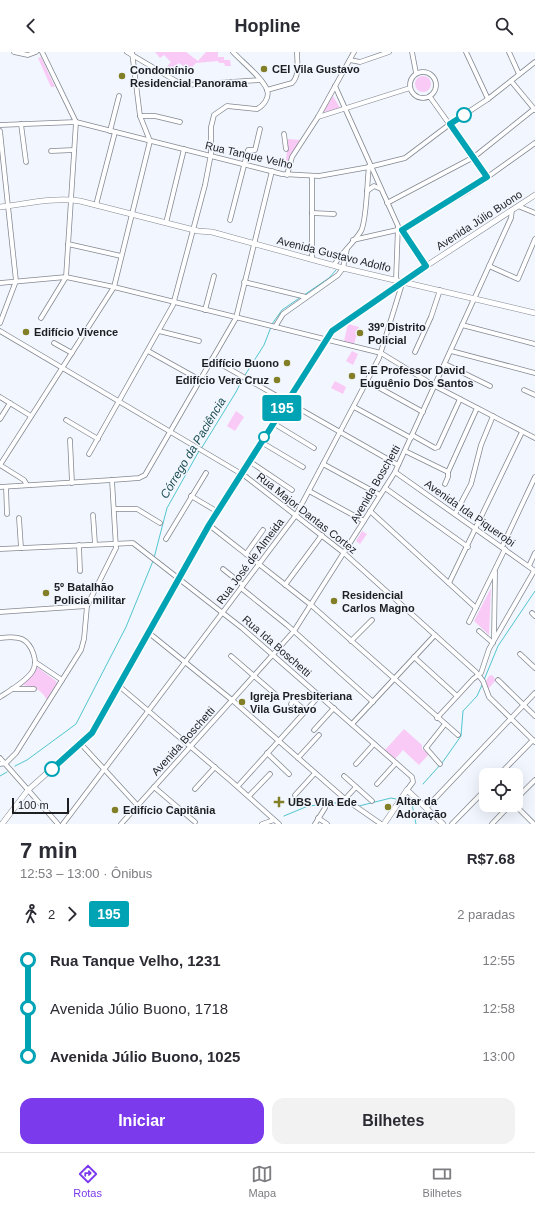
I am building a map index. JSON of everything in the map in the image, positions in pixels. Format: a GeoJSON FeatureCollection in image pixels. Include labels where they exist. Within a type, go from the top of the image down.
{"type":"FeatureCollection","features":[{"type":"Feature","properties":{"kind":"main road","name":"Avenida Júlio Buono"},"geometry":{"type":"LineString","coordinates":[[2,824],[28,790],[92,733],[209,525],[286,402],[336,326],[535,195]]}},
{"type":"Feature","properties":{"kind":"main road","name":"Avenida Gustavo Adolfo"},"geometry":{"type":"LineString","coordinates":[[0,207],[70,200],[96,205],[254,244],[343,268],[535,312]]}},
{"type":"Feature","properties":{"kind":"main road"},"geometry":{"type":"LineString","coordinates":[[382,824],[407,790],[443,824]]}},
{"type":"Feature","properties":{"kind":"street"},"geometry":{"type":"LineString","coordinates":[[14,52],[28,56],[36,52]]}},
{"type":"Feature","properties":{"kind":"street"},"geometry":{"type":"LineString","coordinates":[[42,52],[76,122],[66,277],[42,318]]}},
{"type":"Feature","properties":{"kind":"street"},"geometry":{"type":"LineString","coordinates":[[128,52],[132,53],[180,84],[187,86],[260,80]]}},
{"type":"Feature","properties":{"kind":"street"},"geometry":{"type":"LineString","coordinates":[[89,454],[174,303],[192,229],[205,185],[210,156],[211,127],[216,112],[227,106],[257,108],[262,106],[268,96],[268,90],[233,52]]}},
{"type":"Feature","properties":{"kind":"street"},"geometry":{"type":"LineString","coordinates":[[268,90],[292,83],[295,80],[297,74],[297,52]]}},
{"type":"Feature","properties":{"kind":"street"},"geometry":{"type":"LineString","coordinates":[[287,175],[292,157],[318,117],[354,52]]}},
{"type":"Feature","properties":{"kind":"street"},"geometry":{"type":"LineString","coordinates":[[350,60],[360,62],[389,52]]}},
{"type":"Feature","properties":{"kind":"street"},"geometry":{"type":"LineString","coordinates":[[412,52],[416,73]]}},
{"type":"Feature","properties":{"kind":"street"},"geometry":{"type":"LineString","coordinates":[[466,52],[488,99]]}},
{"type":"Feature","properties":{"kind":"street"},"geometry":{"type":"LineString","coordinates":[[509,52],[519,74]]}},
{"type":"Feature","properties":{"kind":"street"},"geometry":{"type":"LineString","coordinates":[[27,485],[24,480],[0,465],[114,287],[150,141],[140,116],[132,53]]}},
{"type":"Feature","properties":{"kind":"street","name":"Rua Tanque Velho"},"geometry":{"type":"LineString","coordinates":[[0,125],[76,122],[287,175],[312,176],[370,166],[405,158],[450,124],[488,99],[535,62]]}},
{"type":"Feature","properties":{"kind":"street"},"geometry":{"type":"LineString","coordinates":[[425,72],[433,77],[436,85],[433,94],[430,97],[417,97],[410,88],[411,79],[416,73],[425,72]]}},
{"type":"Feature","properties":{"kind":"street"},"geometry":{"type":"LineString","coordinates":[[387,203],[474,157],[535,110],[511,81]]}},
{"type":"Feature","properties":{"kind":"street"},"geometry":{"type":"LineString","coordinates":[[335,86],[398,226],[426,266]]}},
{"type":"Feature","properties":{"kind":"street"},"geometry":{"type":"LineString","coordinates":[[318,117],[410,88]]}},
{"type":"Feature","properties":{"kind":"street"},"geometry":{"type":"LineString","coordinates":[[110,131],[119,96]]}},
{"type":"Feature","properties":{"kind":"street"},"geometry":{"type":"LineString","coordinates":[[430,97],[487,177]]}},
{"type":"Feature","properties":{"kind":"street"},"geometry":{"type":"LineString","coordinates":[[140,116],[155,116],[180,122]]}},
{"type":"Feature","properties":{"kind":"street"},"geometry":{"type":"LineString","coordinates":[[21,124],[26,162]]}},
{"type":"Feature","properties":{"kind":"street"},"geometry":{"type":"LineString","coordinates":[[230,220],[248,150],[255,150],[260,129]]}},
{"type":"Feature","properties":{"kind":"street"},"geometry":{"type":"LineString","coordinates":[[0,131],[16,282],[0,323]]}},
{"type":"Feature","properties":{"kind":"street"},"geometry":{"type":"LineString","coordinates":[[96,205],[115,132]]}},
{"type":"Feature","properties":{"kind":"street"},"geometry":{"type":"LineString","coordinates":[[284,134],[286,149]]}},
{"type":"Feature","properties":{"kind":"street"},"geometry":{"type":"LineString","coordinates":[[354,240],[401,231],[487,177],[535,143]]}},
{"type":"Feature","properties":{"kind":"street"},"geometry":{"type":"LineString","coordinates":[[166,223],[184,149]]}},
{"type":"Feature","properties":{"kind":"street"},"geometry":{"type":"LineString","coordinates":[[51,151],[74,150]]}},
{"type":"Feature","properties":{"kind":"street"},"geometry":{"type":"LineString","coordinates":[[334,265],[343,251],[347,249],[362,230],[370,166]]}},
{"type":"Feature","properties":{"kind":"street"},"geometry":{"type":"LineString","coordinates":[[0,487],[139,478],[145,475],[236,318],[272,171]]}},
{"type":"Feature","properties":{"kind":"street"},"geometry":{"type":"LineString","coordinates":[[312,176],[312,259]]}},
{"type":"Feature","properties":{"kind":"street"},"geometry":{"type":"LineString","coordinates":[[366,192],[374,186],[382,190]]}},
{"type":"Feature","properties":{"kind":"street"},"geometry":{"type":"LineString","coordinates":[[518,206],[535,213]]}},
{"type":"Feature","properties":{"kind":"street","name":"Avenida Boschetti"},"geometry":{"type":"LineString","coordinates":[[121,824],[294,631],[311,605],[395,472],[511,218],[512,210]]}},
{"type":"Feature","properties":{"kind":"street"},"geometry":{"type":"LineString","coordinates":[[312,213],[334,214]]}},
{"type":"Feature","properties":{"kind":"street"},"geometry":{"type":"LineString","coordinates":[[396,280],[401,231]]}},
{"type":"Feature","properties":{"kind":"street"},"geometry":{"type":"LineString","coordinates":[[489,266],[517,279],[519,278],[535,240]]}},
{"type":"Feature","properties":{"kind":"street"},"geometry":{"type":"LineString","coordinates":[[68,244],[121,256]]}},
{"type":"Feature","properties":{"kind":"street"},"geometry":{"type":"LineString","coordinates":[[275,327],[283,314],[338,275],[343,268],[347,249]]}},
{"type":"Feature","properties":{"kind":"street"},"geometry":{"type":"LineString","coordinates":[[205,310],[214,276]]}},
{"type":"Feature","properties":{"kind":"street"},"geometry":{"type":"LineString","coordinates":[[0,283],[66,277],[114,287],[381,353],[435,386],[535,438]]}},
{"type":"Feature","properties":{"kind":"street","name":"Rua José de Almeida"},"geometry":{"type":"LineString","coordinates":[[63,824],[296,515],[381,353],[403,281]]}},
{"type":"Feature","properties":{"kind":"street"},"geometry":{"type":"LineString","coordinates":[[244,282],[306,297]]}},
{"type":"Feature","properties":{"kind":"street"},"geometry":{"type":"LineString","coordinates":[[415,352],[431,317],[440,290]]}},
{"type":"Feature","properties":{"kind":"street"},"geometry":{"type":"LineString","coordinates":[[462,325],[535,344]]}},
{"type":"Feature","properties":{"kind":"street","name":"Rua Major Dantas Cortez"},"geometry":{"type":"LineString","coordinates":[[0,331],[242,473],[344,553],[435,634],[478,675],[483,681],[488,694],[511,719]]}},
{"type":"Feature","properties":{"kind":"street"},"geometry":{"type":"LineString","coordinates":[[159,331],[199,341]]}},
{"type":"Feature","properties":{"kind":"street"},"geometry":{"type":"LineString","coordinates":[[54,343],[72,353]]}},
{"type":"Feature","properties":{"kind":"street"},"geometry":{"type":"LineString","coordinates":[[148,351],[200,380]]}},
{"type":"Feature","properties":{"kind":"street"},"geometry":{"type":"LineString","coordinates":[[451,351],[535,373]]}},
{"type":"Feature","properties":{"kind":"street"},"geometry":{"type":"LineString","coordinates":[[212,359],[245,380],[398,465]]}},
{"type":"Feature","properties":{"kind":"street"},"geometry":{"type":"LineString","coordinates":[[445,364],[490,386]]}},
{"type":"Feature","properties":{"kind":"street"},"geometry":{"type":"LineString","coordinates":[[367,381],[423,412]]}},
{"type":"Feature","properties":{"kind":"street"},"geometry":{"type":"LineString","coordinates":[[524,390],[535,395]]}},
{"type":"Feature","properties":{"kind":"street"},"geometry":{"type":"LineString","coordinates":[[0,397],[31,416]]}},
{"type":"Feature","properties":{"kind":"street"},"geometry":{"type":"LineString","coordinates":[[354,407],[435,448],[438,447],[460,399]]}},
{"type":"Feature","properties":{"kind":"street"},"geometry":{"type":"LineString","coordinates":[[0,419],[10,403]]}},
{"type":"Feature","properties":{"kind":"street"},"geometry":{"type":"LineString","coordinates":[[445,484],[448,477],[448,472],[477,408]]}},
{"type":"Feature","properties":{"kind":"street"},"geometry":{"type":"LineString","coordinates":[[455,514],[471,484],[481,445],[493,416]]}},
{"type":"Feature","properties":{"kind":"street"},"geometry":{"type":"LineString","coordinates":[[66,420],[98,439]]}},
{"type":"Feature","properties":{"kind":"street"},"geometry":{"type":"LineString","coordinates":[[273,423],[314,448]]}},
{"type":"Feature","properties":{"kind":"street"},"geometry":{"type":"LineString","coordinates":[[450,584],[468,547],[475,528],[522,432]]}},
{"type":"Feature","properties":{"kind":"street"},"geometry":{"type":"LineString","coordinates":[[70,440],[72,483]]}},
{"type":"Feature","properties":{"kind":"street"},"geometry":{"type":"LineString","coordinates":[[261,442],[303,467]]}},
{"type":"Feature","properties":{"kind":"street"},"geometry":{"type":"LineString","coordinates":[[405,451],[448,472]]}},
{"type":"Feature","properties":{"kind":"street"},"geometry":{"type":"LineString","coordinates":[[249,461],[292,490]]}},
{"type":"Feature","properties":{"kind":"street"},"geometry":{"type":"LineString","coordinates":[[323,464],[380,495]]}},
{"type":"Feature","properties":{"kind":"street","name":"Avenida Ida Piquerobi"},"geometry":{"type":"LineString","coordinates":[[395,472],[535,571]]}},
{"type":"Feature","properties":{"kind":"street"},"geometry":{"type":"LineString","coordinates":[[166,539],[206,473]]}},
{"type":"Feature","properties":{"kind":"street"},"geometry":{"type":"LineString","coordinates":[[468,622],[495,571],[535,476]]}},
{"type":"Feature","properties":{"kind":"street"},"geometry":{"type":"LineString","coordinates":[[0,764],[6,763],[16,753],[83,644],[87,606],[116,548],[112,480]]}},
{"type":"Feature","properties":{"kind":"street"},"geometry":{"type":"LineString","coordinates":[[6,487],[8,514]]}},
{"type":"Feature","properties":{"kind":"street"},"geometry":{"type":"LineString","coordinates":[[385,488],[468,547]]}},
{"type":"Feature","properties":{"kind":"street"},"geometry":{"type":"LineString","coordinates":[[308,491],[364,521]]}},
{"type":"Feature","properties":{"kind":"street"},"geometry":{"type":"LineString","coordinates":[[191,496],[218,512]]}},
{"type":"Feature","properties":{"kind":"street"},"geometry":{"type":"LineString","coordinates":[[114,509],[137,509],[160,523]]}},
{"type":"Feature","properties":{"kind":"street"},"geometry":{"type":"LineString","coordinates":[[370,511],[476,608]]}},
{"type":"Feature","properties":{"kind":"street"},"geometry":{"type":"LineString","coordinates":[[93,515],[95,544]]}},
{"type":"Feature","properties":{"kind":"street"},"geometry":{"type":"LineString","coordinates":[[19,518],[21,548]]}},
{"type":"Feature","properties":{"kind":"street"},"geometry":{"type":"LineString","coordinates":[[209,525],[311,605],[458,735]]}},
{"type":"Feature","properties":{"kind":"street"},"geometry":{"type":"LineString","coordinates":[[246,554],[263,530]]}},
{"type":"Feature","properties":{"kind":"street"},"geometry":{"type":"LineString","coordinates":[[286,585],[322,535]]}},
{"type":"Feature","properties":{"kind":"street","name":"Rua Ida Boschetti"},"geometry":{"type":"LineString","coordinates":[[0,549],[133,543],[223,612],[320,695],[412,777],[413,781],[407,790]]}},
{"type":"Feature","properties":{"kind":"street"},"geometry":{"type":"LineString","coordinates":[[79,545],[80,572]]}},
{"type":"Feature","properties":{"kind":"street"},"geometry":{"type":"LineString","coordinates":[[529,566],[535,553]]}},
{"type":"Feature","properties":{"kind":"street"},"geometry":{"type":"LineString","coordinates":[[223,569],[373,702]]}},
{"type":"Feature","properties":{"kind":"street"},"geometry":{"type":"LineString","coordinates":[[494,641],[495,571]]}},
{"type":"Feature","properties":{"kind":"street"},"geometry":{"type":"LineString","coordinates":[[437,718],[481,673],[494,641],[535,571]]}},
{"type":"Feature","properties":{"kind":"street"},"geometry":{"type":"LineString","coordinates":[[0,612],[87,606]]}},
{"type":"Feature","properties":{"kind":"street"},"geometry":{"type":"LineString","coordinates":[[351,641],[372,620]]}},
{"type":"Feature","properties":{"kind":"street"},"geometry":{"type":"LineString","coordinates":[[479,631],[494,641]]}},
{"type":"Feature","properties":{"kind":"street"},"geometry":{"type":"LineString","coordinates":[[149,633],[232,700],[345,799],[382,824]]}},
{"type":"Feature","properties":{"kind":"street"},"geometry":{"type":"LineString","coordinates":[[352,724],[435,634]]}},
{"type":"Feature","properties":{"kind":"street"},"geometry":{"type":"LineString","coordinates":[[0,638],[16,637],[28,643],[32,650],[35,662],[34,669],[30,675],[0,697]]}},
{"type":"Feature","properties":{"kind":"street"},"geometry":{"type":"LineString","coordinates":[[520,654],[535,668]]}},
{"type":"Feature","properties":{"kind":"street"},"geometry":{"type":"LineString","coordinates":[[231,656],[275,694]]}},
{"type":"Feature","properties":{"kind":"street"},"geometry":{"type":"LineString","coordinates":[[414,657],[457,696]]}},
{"type":"Feature","properties":{"kind":"street"},"geometry":{"type":"LineString","coordinates":[[35,662],[62,680]]}},
{"type":"Feature","properties":{"kind":"street"},"geometry":{"type":"LineString","coordinates":[[498,680],[535,716]]}},
{"type":"Feature","properties":{"kind":"street"},"geometry":{"type":"LineString","coordinates":[[119,686],[215,766],[279,824]]}},
{"type":"Feature","properties":{"kind":"street"},"geometry":{"type":"LineString","coordinates":[[12,689],[34,689]]}},
{"type":"Feature","properties":{"kind":"street"},"geometry":{"type":"LineString","coordinates":[[426,808],[535,693]]}},
{"type":"Feature","properties":{"kind":"street"},"geometry":{"type":"LineString","coordinates":[[238,786],[320,695]]}},
{"type":"Feature","properties":{"kind":"street"},"geometry":{"type":"LineString","coordinates":[[293,700],[306,711]]}},
{"type":"Feature","properties":{"kind":"street"},"geometry":{"type":"LineString","coordinates":[[314,730],[334,708]]}},
{"type":"Feature","properties":{"kind":"street"},"geometry":{"type":"LineString","coordinates":[[506,768],[534,741],[511,719]]}},
{"type":"Feature","properties":{"kind":"street"},"geometry":{"type":"LineString","coordinates":[[440,764],[426,749],[445,724]]}},
{"type":"Feature","properties":{"kind":"street"},"geometry":{"type":"LineString","coordinates":[[298,758],[319,735]]}},
{"type":"Feature","properties":{"kind":"street"},"geometry":{"type":"LineString","coordinates":[[81,744],[138,806]]}},
{"type":"Feature","properties":{"kind":"street"},"geometry":{"type":"LineString","coordinates":[[356,764],[374,744]]}},
{"type":"Feature","properties":{"kind":"street"},"geometry":{"type":"LineString","coordinates":[[267,753],[289,774]]}},
{"type":"Feature","properties":{"kind":"street"},"geometry":{"type":"LineString","coordinates":[[0,758],[6,763],[58,824]]}},
{"type":"Feature","properties":{"kind":"street"},"geometry":{"type":"LineString","coordinates":[[377,784],[396,763]]}},
{"type":"Feature","properties":{"kind":"street"},"geometry":{"type":"LineString","coordinates":[[196,789],[215,766]]}},
{"type":"Feature","properties":{"kind":"street"},"geometry":{"type":"LineString","coordinates":[[295,795],[315,773]]}},
{"type":"Feature","properties":{"kind":"street"},"geometry":{"type":"LineString","coordinates":[[249,796],[270,774]]}},
{"type":"Feature","properties":{"kind":"street"},"geometry":{"type":"LineString","coordinates":[[344,776],[372,801]]}},
{"type":"Feature","properties":{"kind":"street"},"geometry":{"type":"LineString","coordinates":[[523,792],[534,781]]}},
{"type":"Feature","properties":{"kind":"street"},"geometry":{"type":"LineString","coordinates":[[154,787],[195,822]]}},
{"type":"Feature","properties":{"kind":"street"},"geometry":{"type":"LineString","coordinates":[[345,799],[356,787]]}},
{"type":"Feature","properties":{"kind":"street"},"geometry":{"type":"LineString","coordinates":[[452,824],[479,796]]}},
{"type":"Feature","properties":{"kind":"street"},"geometry":{"type":"LineString","coordinates":[[315,824],[325,808]]}},
{"type":"Feature","properties":{"kind":"street"},"geometry":{"type":"LineString","coordinates":[[492,824],[503,812]]}},
{"type":"Feature","properties":{"kind":"street"},"geometry":{"type":"LineString","coordinates":[[522,812],[534,824]]}},
{"type":"Feature","properties":{"kind":"street"},"geometry":{"type":"LineString","coordinates":[[318,818],[327,824]]}},
{"type":"Feature","properties":{"kind":"street"},"geometry":{"type":"LineString","coordinates":[[262,824],[274,820]]}},
{"type":"Feature","properties":{"kind":"shaded area"},"geometry":{"type":"Polygon","coordinates":[[[155,52],[186,52],[198,61],[206,52],[218,52],[218,57],[224,57],[224,60],[230,60],[231,66],[225,66],[224,63],[219,63],[218,61],[196,63],[189,70],[179,63],[167,75],[162,72],[171,62],[164,55],[160,58],[155,52]]]}},
{"type":"Feature","properties":{"kind":"shaded area"},"geometry":{"type":"Polygon","coordinates":[[[41,57],[55,87],[51,87],[38,58],[41,57]]]}},
{"type":"Feature","properties":{"kind":"shaded area"},"geometry":{"type":"Polygon","coordinates":[[[420,76],[426,76],[431,81],[429,90],[426,92],[420,92],[415,87],[415,81],[420,76]]]}},
{"type":"Feature","properties":{"kind":"shaded area"},"geometry":{"type":"Polygon","coordinates":[[[333,96],[340,108],[324,112],[324,111],[333,96]]]}},
{"type":"Feature","properties":{"kind":"shaded area"},"geometry":{"type":"Polygon","coordinates":[[[288,139],[301,140],[289,161],[286,161],[288,139]]]}},
{"type":"Feature","properties":{"kind":"shaded area"},"geometry":{"type":"Polygon","coordinates":[[[348,324],[359,327],[354,344],[344,341],[348,324]]]}},
{"type":"Feature","properties":{"kind":"shaded area"},"geometry":{"type":"Polygon","coordinates":[[[352,351],[358,354],[353,365],[346,361],[352,351]]]}},
{"type":"Feature","properties":{"kind":"shaded area"},"geometry":{"type":"Polygon","coordinates":[[[335,381],[346,387],[343,394],[331,388],[335,381]]]}},
{"type":"Feature","properties":{"kind":"shaded area"},"geometry":{"type":"Polygon","coordinates":[[[236,411],[244,417],[235,431],[227,426],[236,411]]]}},
{"type":"Feature","properties":{"kind":"shaded area"},"geometry":{"type":"Polygon","coordinates":[[[362,531],[367,534],[360,544],[356,541],[362,531]]]}},
{"type":"Feature","properties":{"kind":"shaded area"},"geometry":{"type":"Polygon","coordinates":[[[491,588],[489,635],[474,621],[491,588]]]}},
{"type":"Feature","properties":{"kind":"shaded area"},"geometry":{"type":"Polygon","coordinates":[[[37,667],[57,683],[47,700],[37,689],[30,686],[21,685],[28,680],[37,667]]]}},
{"type":"Feature","properties":{"kind":"shaded area"},"geometry":{"type":"Polygon","coordinates":[[[492,675],[496,680],[488,689],[486,681],[489,676],[492,675]]]}},
{"type":"Feature","properties":{"kind":"shaded area"},"geometry":{"type":"Polygon","coordinates":[[[404,729],[422,745],[422,749],[429,754],[419,765],[403,750],[395,759],[385,750],[404,729]]]}},
{"type":"Feature","properties":{"kind":"waterway","name":"Córrego da Paciência"},"geometry":{"type":"LineString","coordinates":[[304,295],[329,278],[336,270]]}},
{"type":"Feature","properties":{"kind":"waterway","name":"Córrego da Paciência"},"geometry":{"type":"LineString","coordinates":[[272,324],[282,310],[301,297]]}},
{"type":"Feature","properties":{"kind":"waterway","name":"Córrego da Paciência"},"geometry":{"type":"LineString","coordinates":[[245,375],[264,345],[271,327]]}},
{"type":"Feature","properties":{"kind":"waterway","name":"Córrego da Paciência"},"geometry":{"type":"LineString","coordinates":[[201,449],[243,378]]}},
{"type":"Feature","properties":{"kind":"waterway","name":"Córrego da Paciência"},"geometry":{"type":"LineString","coordinates":[[154,558],[167,508],[199,451]]}},
{"type":"Feature","properties":{"kind":"waterway","name":"Córrego da Paciência"},"geometry":{"type":"LineString","coordinates":[[15,766],[27,760],[76,724],[126,627],[153,561]]}},
{"type":"Feature","properties":{"kind":"waterway"},"geometry":{"type":"LineString","coordinates":[[484,680],[498,646],[535,591]]}},
{"type":"Feature","properties":{"kind":"waterway"},"geometry":{"type":"LineString","coordinates":[[442,763],[461,736],[463,711],[477,696],[482,685]]}},
{"type":"Feature","properties":{"kind":"waterway"},"geometry":{"type":"LineString","coordinates":[[423,784],[440,765]]}},
{"type":"Feature","properties":{"kind":"waterway","name":"Córrego da Paciência"},"geometry":{"type":"LineString","coordinates":[[0,776],[7,772]]}},
{"type":"Feature","properties":{"kind":"waterway"},"geometry":{"type":"LineString","coordinates":[[359,806],[391,798],[396,799]]}},
{"type":"Feature","properties":{"kind":"waterway"},"geometry":{"type":"LineString","coordinates":[[411,799],[416,824]]}},
{"type":"Feature","properties":{"kind":"waterway"},"geometry":{"type":"LineString","coordinates":[[284,816],[308,806],[345,802]]}},
{"type":"Feature","properties":{"kind":"bus line","name":"195"},"geometry":{"type":"LineString","coordinates":[[52,769],[92,733],[209,525],[332,331],[336,326],[426,266],[402,230],[487,177],[450,124],[464,115]]}},
{"type":"Feature","properties":{"kind":"place","name":"CEI Vila Gustavo"},"geometry":{"type":"Point","coordinates":[264,69]}},
{"type":"Feature","properties":{"kind":"place","name":"Condomínio Residencial Panorama"},"geometry":{"type":"Point","coordinates":[122,76]}},
{"type":"Feature","properties":{"kind":"place","name":"Edifício Vivence"},"geometry":{"type":"Point","coordinates":[26,332]}},
{"type":"Feature","properties":{"kind":"place","name":"39º Distrito Policial"},"geometry":{"type":"Point","coordinates":[360,333]}},
{"type":"Feature","properties":{"kind":"place","name":"Edifício Buono"},"geometry":{"type":"Point","coordinates":[287,363]}},
{"type":"Feature","properties":{"kind":"place","name":"E.E Professor David Euguênio Dos Santos"},"geometry":{"type":"Point","coordinates":[352,376]}},
{"type":"Feature","properties":{"kind":"place","name":"Edifício Vera Cruz"},"geometry":{"type":"Point","coordinates":[277,380]}},
{"type":"Feature","properties":{"kind":"place","name":"5º Batalhão Policia militar"},"geometry":{"type":"Point","coordinates":[46,593]}},
{"type":"Feature","properties":{"kind":"place","name":"Residencial Carlos Magno"},"geometry":{"type":"Point","coordinates":[334,601]}},
{"type":"Feature","properties":{"kind":"place","name":"Igreja Presbiteriana Vila Gustavo"},"geometry":{"type":"Point","coordinates":[242,702]}},
{"type":"Feature","properties":{"kind":"place","name":"UBS Vila Ede"},"geometry":{"type":"Point","coordinates":[279,802]}},
{"type":"Feature","properties":{"kind":"place","name":"Altar da Adoração"},"geometry":{"type":"Point","coordinates":[388,807]}},
{"type":"Feature","properties":{"kind":"place","name":"Edifício Capitânia"},"geometry":{"type":"Point","coordinates":[115,810]}}]}
